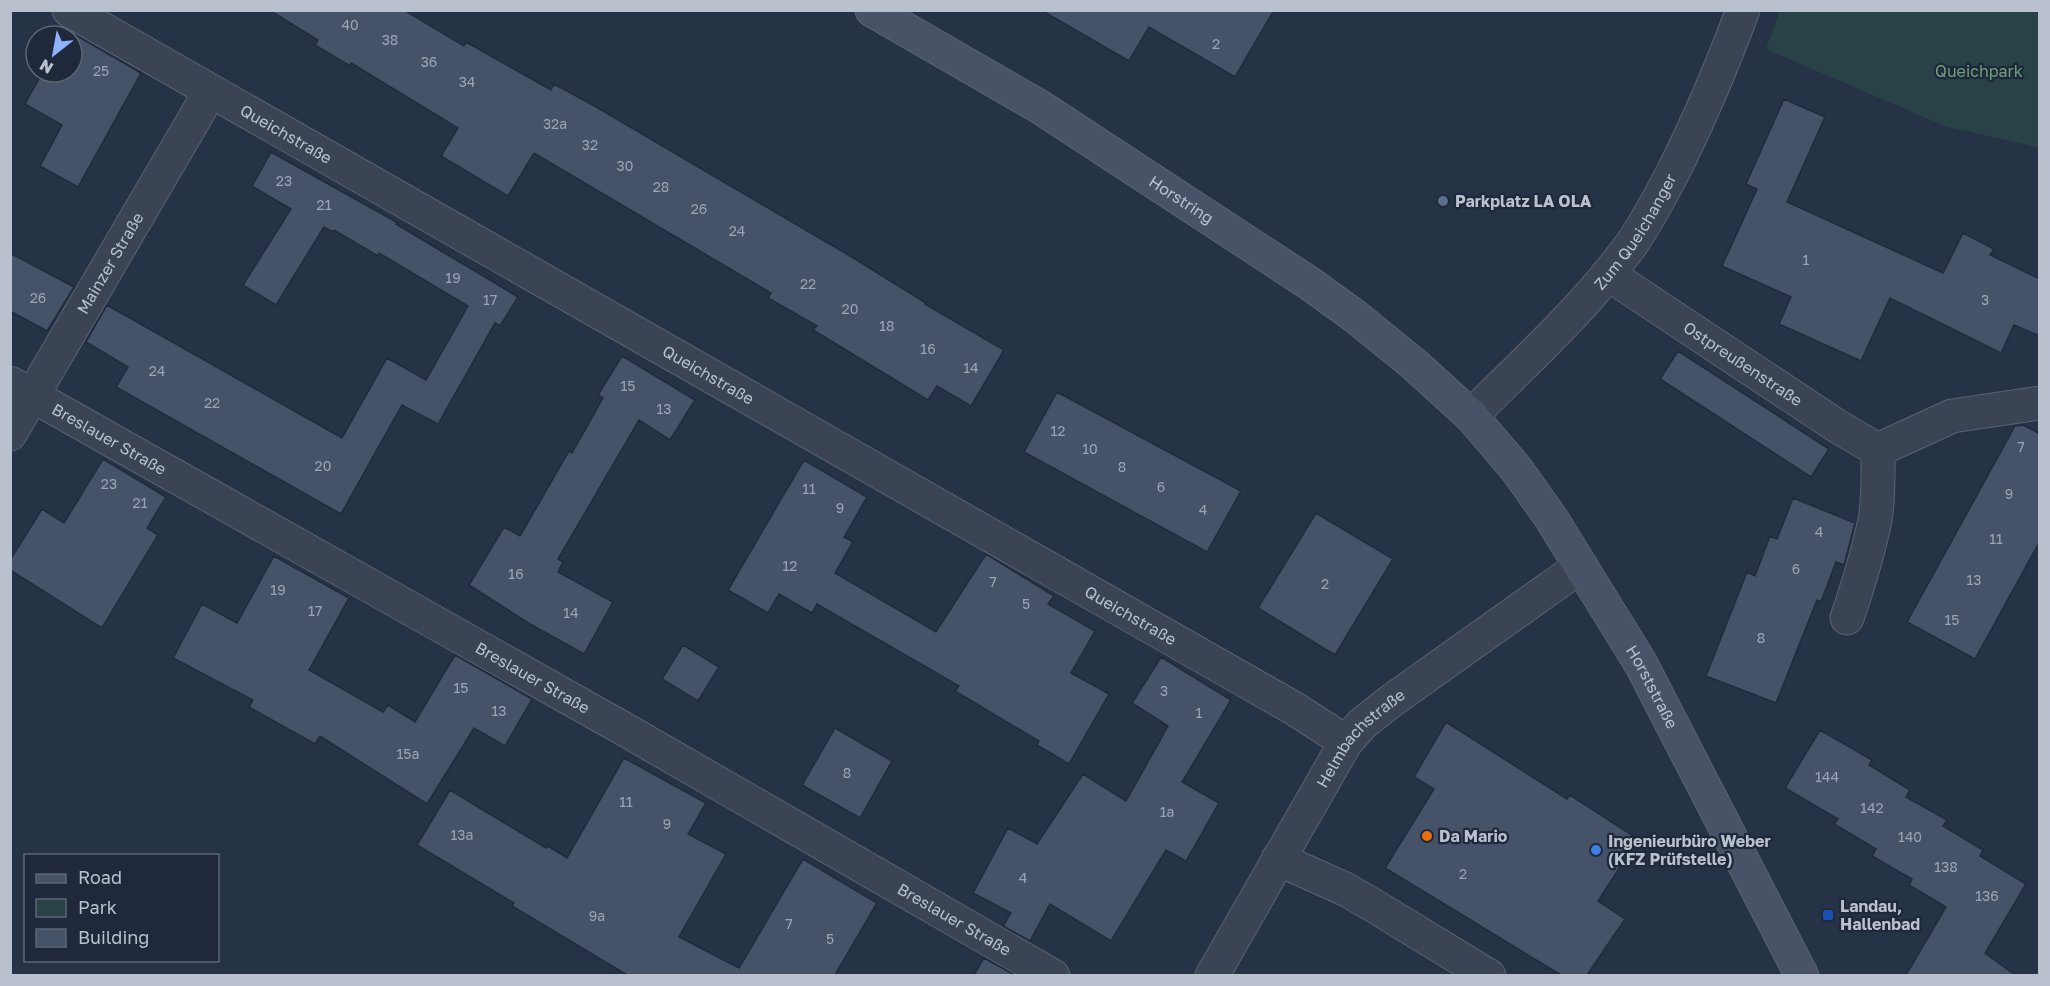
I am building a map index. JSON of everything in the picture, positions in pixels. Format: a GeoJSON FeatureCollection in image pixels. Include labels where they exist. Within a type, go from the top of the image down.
{"type":"FeatureCollection","features":[{"type":"Feature","properties":{"kind":"street","name":"Queichstraße"},"geometry":{"type":"LineString","coordinates":[[69,10],[1295,709],[1346,742]]}},
{"type":"Feature","properties":{"kind":"street","name":"Horstring"},"geometry":{"type":"LineString","coordinates":[[872,10],[1040,107],[1252,244],[1356,317],[1415,365],[1471,416]]}},
{"type":"Feature","properties":{"kind":"street","name":"Zum Queichanger"},"geometry":{"type":"LineString","coordinates":[[1471,416],[1559,328],[1608,274],[1634,240],[1685,149],[1743,10]]}},
{"type":"Feature","properties":{"kind":"street","name":"Mainzer Straße"},"geometry":{"type":"LineString","coordinates":[[10,434],[22,389],[210,92]]}},
{"type":"Feature","properties":{"kind":"street","name":"Ostpreußenstraße"},"geometry":{"type":"LineString","coordinates":[[1608,274],[1837,426],[1878,450]]}},
{"type":"Feature","properties":{"kind":"street","name":"Breslauer Straße"},"geometry":{"type":"LineString","coordinates":[[22,389],[624,729],[1053,975]]}},
{"type":"Feature","properties":{"kind":"street"},"geometry":{"type":"LineString","coordinates":[[1847,618],[1863,569],[1875,519],[1879,486],[1878,450],[1952,416],[2040,403]]}},
{"type":"Feature","properties":{"kind":"street","name":"Horststraße"},"geometry":{"type":"LineString","coordinates":[[1471,416],[1517,470],[1581,566],[1641,664],[1802,975]]}},
{"type":"Feature","properties":{"kind":"street","name":"Helmbachstraße"},"geometry":{"type":"LineString","coordinates":[[1212,975],[1346,742],[1362,724],[1581,566]]}},
{"type":"Feature","properties":{"kind":"street"},"geometry":{"type":"LineString","coordinates":[[1278,859],[1347,890],[1489,975]]}},
{"type":"Feature","properties":{"kind":"green space","name":"Queichpark"},"geometry":{"type":"Polygon","coordinates":[[[1780,10],[2039,11],[2039,147],[1947,127],[1766,49],[1780,10]]]}},
{"type":"Feature","properties":{"kind":"building"},"geometry":{"type":"Polygon","coordinates":[[[269,10],[404,10],[464,46],[466,42],[551,90],[554,84],[591,104],[855,259],[925,304],[1004,350],[971,406],[937,386],[928,400],[813,330],[817,326],[768,298],[771,293],[534,153],[508,196],[441,156],[458,128],[351,63],[350,66],[315,45],[318,40],[269,10]]]}},
{"type":"Feature","properties":{"kind":"building"},"geometry":{"type":"Polygon","coordinates":[[[1041,10],[1274,10],[1235,77],[1149,27],[1129,61],[1041,10]]]}},
{"type":"Feature","properties":{"kind":"building"},"geometry":{"type":"Polygon","coordinates":[[[84,40],[141,73],[78,187],[40,166],[62,125],[25,104],[36,84],[84,84],[84,40]]]}},
{"type":"Feature","properties":{"kind":"building"},"geometry":{"type":"Polygon","coordinates":[[[1784,99],[1825,117],[1787,202],[1943,273],[1963,233],[1994,249],[1990,255],[2040,279],[2040,336],[2014,325],[2001,353],[1890,298],[1861,361],[1779,324],[1791,297],[1722,266],[1757,189],[1746,184],[1784,99]]]}},
{"type":"Feature","properties":{"kind":"building"},"geometry":{"type":"Polygon","coordinates":[[[271,152],[398,223],[396,224],[518,297],[500,326],[495,323],[438,424],[402,405],[341,514],[116,387],[128,367],[86,342],[107,305],[342,438],[387,358],[426,380],[468,306],[379,253],[378,256],[334,230],[333,232],[324,227],[276,305],[243,285],[291,209],[252,186],[271,152]]]}},
{"type":"Feature","properties":{"kind":"building"},"geometry":{"type":"Polygon","coordinates":[[[10,253],[74,287],[47,331],[10,311],[10,253]]]}},
{"type":"Feature","properties":{"kind":"building"},"geometry":{"type":"Polygon","coordinates":[[[1678,351],[1829,449],[1811,477],[1660,379],[1678,351]]]}},
{"type":"Feature","properties":{"kind":"building"},"geometry":{"type":"Polygon","coordinates":[[[622,356],[695,400],[670,440],[639,420],[558,559],[563,562],[558,572],[613,602],[584,654],[530,624],[469,585],[504,527],[520,536],[569,451],[572,453],[603,398],[598,395],[622,356]]]}},
{"type":"Feature","properties":{"kind":"building"},"geometry":{"type":"Polygon","coordinates":[[[1057,392],[1241,491],[1207,552],[1024,452],[1057,392]]]}},
{"type":"Feature","properties":{"kind":"building"},"geometry":{"type":"Polygon","coordinates":[[[2023,425],[2040,434],[2040,541],[1975,659],[1907,622],[2015,426],[2023,425]]]}},
{"type":"Feature","properties":{"kind":"building"},"geometry":{"type":"Polygon","coordinates":[[[103,459],[166,497],[147,528],[158,535],[102,628],[10,570],[10,560],[42,509],[64,523],[103,459]]]}},
{"type":"Feature","properties":{"kind":"building"},"geometry":{"type":"Polygon","coordinates":[[[804,460],[867,497],[844,537],[853,542],[835,573],[936,632],[986,554],[1054,596],[1048,604],[1095,631],[1071,673],[1109,694],[1069,764],[1037,745],[1039,741],[955,691],[959,686],[817,604],[812,613],[779,594],[768,613],[728,590],[804,460]]]}},
{"type":"Feature","properties":{"kind":"building"},"geometry":{"type":"Polygon","coordinates":[[[1793,498],[1855,523],[1844,565],[1836,562],[1821,602],[1817,600],[1776,703],[1706,676],[1747,572],[1755,576],[1770,536],[1777,539],[1793,498]]]}},
{"type":"Feature","properties":{"kind":"building"},"geometry":{"type":"Polygon","coordinates":[[[1316,513],[1393,559],[1335,655],[1258,608],[1316,513]]]}},
{"type":"Feature","properties":{"kind":"building"},"geometry":{"type":"Polygon","coordinates":[[[274,556],[349,598],[309,670],[383,712],[388,705],[415,722],[455,655],[532,699],[505,746],[474,728],[427,804],[320,736],[315,744],[249,707],[253,700],[173,658],[202,604],[237,623],[274,556]]]}},
{"type":"Feature","properties":{"kind":"building"},"geometry":{"type":"Polygon","coordinates":[[[683,645],[719,667],[698,701],[662,679],[683,645]]]}},
{"type":"Feature","properties":{"kind":"building"},"geometry":{"type":"Polygon","coordinates":[[[1161,657],[1231,700],[1182,782],[1219,803],[1186,861],[1166,850],[1111,941],[1050,904],[1030,941],[1003,926],[1011,913],[973,893],[1008,828],[1037,844],[1083,774],[1126,801],[1168,726],[1132,703],[1161,657]]]}},
{"type":"Feature","properties":{"kind":"building"},"geometry":{"type":"Polygon","coordinates":[[[1446,722],[1567,799],[1570,795],[1638,839],[1598,901],[1625,919],[1587,975],[1561,975],[1385,868],[1434,789],[1414,777],[1446,722]]]}},
{"type":"Feature","properties":{"kind":"building"},"geometry":{"type":"Polygon","coordinates":[[[835,728],[892,761],[860,818],[802,785],[835,728]]]}},
{"type":"Feature","properties":{"kind":"building"},"geometry":{"type":"Polygon","coordinates":[[[1820,730],[1872,760],[1869,765],[1910,790],[1906,797],[1947,820],[1943,826],[1983,850],[1980,856],[2026,884],[1985,953],[2015,975],[1906,975],[1946,907],[1909,885],[1912,879],[1872,856],[1876,849],[1834,824],[1838,819],[1785,788],[1820,730]]]}},
{"type":"Feature","properties":{"kind":"building"},"geometry":{"type":"Polygon","coordinates":[[[624,758],[706,803],[688,834],[726,854],[679,937],[739,968],[803,859],[877,903],[835,975],[627,975],[512,906],[514,903],[417,845],[450,790],[546,848],[548,846],[567,858],[624,758]]]}},
{"type":"Feature","properties":{"kind":"building"},"geometry":{"type":"Polygon","coordinates":[[[984,958],[1013,974],[974,975],[984,958]]]}},
{"type":"Feature","properties":{"kind":"place","name":"Parkplatz LA OLA"},"geometry":{"type":"Point","coordinates":[1443,201]}},
{"type":"Feature","properties":{"kind":"place","name":"Da Mario"},"geometry":{"type":"Point","coordinates":[1427,836]}},
{"type":"Feature","properties":{"kind":"place","name":"Ingenieurbüro Weber (KFZ Prüfstelle)"},"geometry":{"type":"Point","coordinates":[1596,850]}},
{"type":"Feature","properties":{"kind":"place","name":"Landau, Hallenbad"},"geometry":{"type":"Point","coordinates":[1828,915]}}]}
